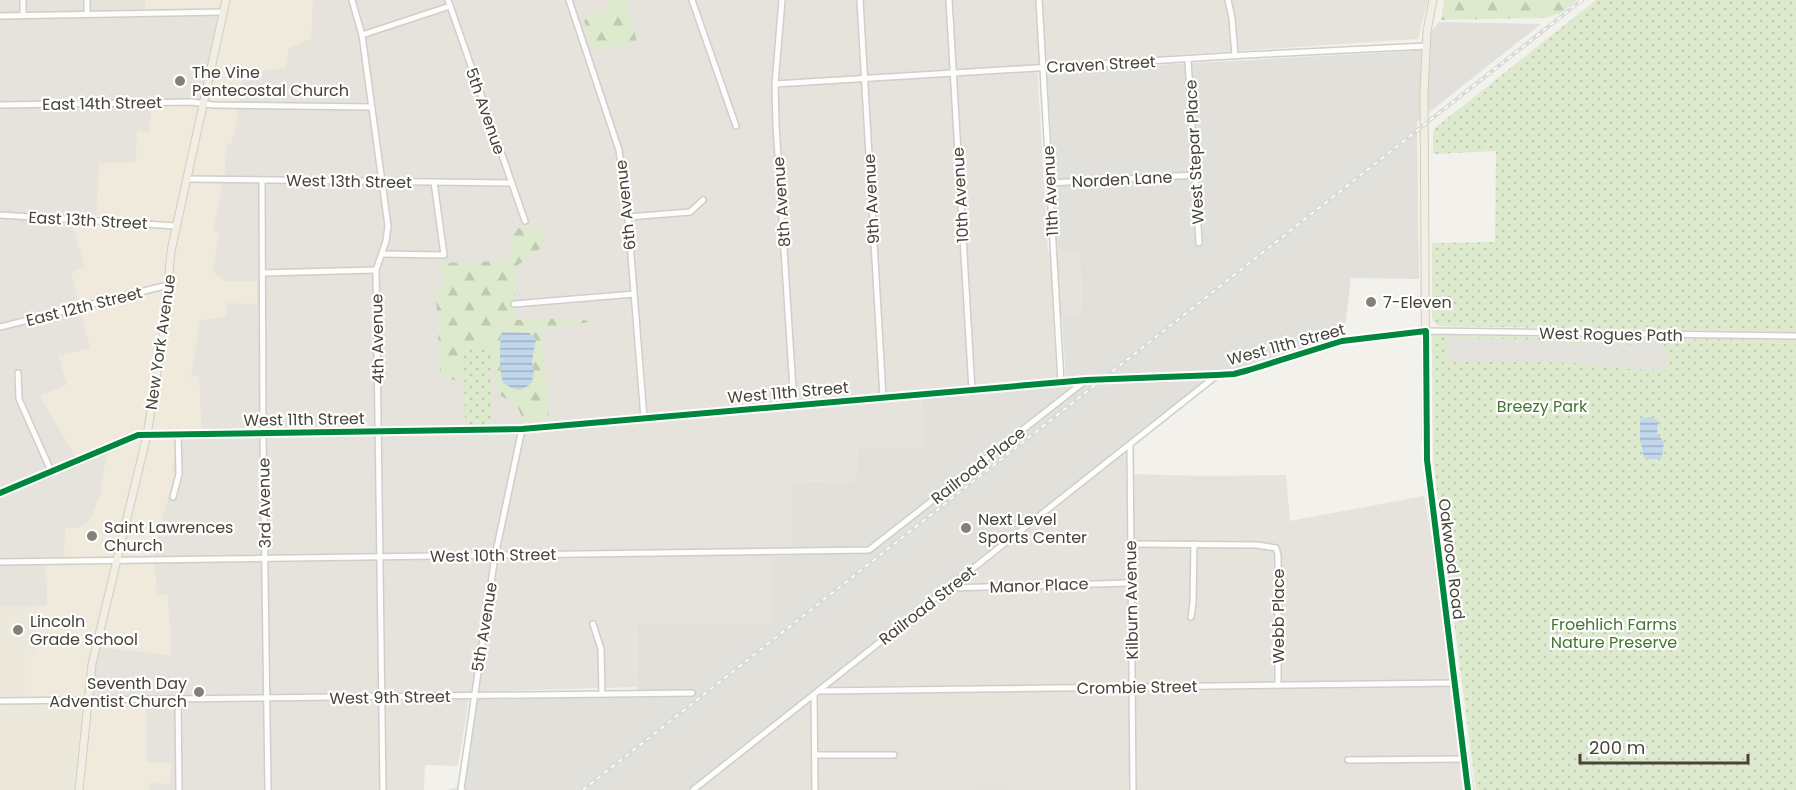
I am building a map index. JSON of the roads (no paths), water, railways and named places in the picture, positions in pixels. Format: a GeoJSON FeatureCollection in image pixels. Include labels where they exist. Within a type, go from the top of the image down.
{"type":"FeatureCollection","features":[{"type":"Feature","properties":{"kind":"main road","name":"New York Avenue"},"geometry":{"type":"LineString","coordinates":[[79,790],[92,664],[147,435],[164,329],[171,250],[226,0]]}},
{"type":"Feature","properties":{"kind":"main road","name":"Oakwood Road"},"geometry":{"type":"LineString","coordinates":[[1433,0],[1426,46],[1424,93],[1427,460],[1468,790]]}},
{"type":"Feature","properties":{"kind":"street"},"geometry":{"type":"LineString","coordinates":[[23,0],[23,15]]}},
{"type":"Feature","properties":{"kind":"street"},"geometry":{"type":"LineString","coordinates":[[87,0],[87,14]]}},
{"type":"Feature","properties":{"kind":"street","name":"4th Avenue"},"geometry":{"type":"LineString","coordinates":[[352,0],[362,35],[388,234],[376,270],[383,790]]}},
{"type":"Feature","properties":{"kind":"street","name":"6th Avenue"},"geometry":{"type":"LineString","coordinates":[[569,0],[619,150],[628,217],[644,418]]}},
{"type":"Feature","properties":{"kind":"street"},"geometry":{"type":"LineString","coordinates":[[692,0],[736,126]]}},
{"type":"Feature","properties":{"kind":"street","name":"8th Avenue"},"geometry":{"type":"LineString","coordinates":[[782,0],[775,84],[794,405]]}},
{"type":"Feature","properties":{"kind":"street","name":"9th Avenue"},"geometry":{"type":"LineString","coordinates":[[860,0],[883,398]]}},
{"type":"Feature","properties":{"kind":"street","name":"10th Avenue"},"geometry":{"type":"LineString","coordinates":[[949,0],[972,390]]}},
{"type":"Feature","properties":{"kind":"street","name":"11th Avenue"},"geometry":{"type":"LineString","coordinates":[[1039,0],[1061,382]]}},
{"type":"Feature","properties":{"kind":"street"},"geometry":{"type":"LineString","coordinates":[[1228,0],[1233,18],[1235,56]]}},
{"type":"Feature","properties":{"kind":"street"},"geometry":{"type":"LineString","coordinates":[[362,35],[449,3]]}},
{"type":"Feature","properties":{"kind":"street","name":"5th Avenue"},"geometry":{"type":"LineString","coordinates":[[449,3],[525,221]]}},
{"type":"Feature","properties":{"kind":"street"},"geometry":{"type":"LineString","coordinates":[[0,16],[223,12]]}},
{"type":"Feature","properties":{"kind":"street","name":"Craven Street"},"geometry":{"type":"LineString","coordinates":[[775,84],[1426,46]]}},
{"type":"Feature","properties":{"kind":"street","name":"West Stepar Place"},"geometry":{"type":"LineString","coordinates":[[1188,60],[1199,243]]}},
{"type":"Feature","properties":{"kind":"street","name":"East 14th Street"},"geometry":{"type":"LineString","coordinates":[[0,105],[192,102],[213,105],[372,107]]}},
{"type":"Feature","properties":{"kind":"street","name":"Norden Lane"},"geometry":{"type":"LineString","coordinates":[[1049,183],[1195,175]]}},
{"type":"Feature","properties":{"kind":"street","name":"West 13th Street"},"geometry":{"type":"LineString","coordinates":[[187,179],[511,183]]}},
{"type":"Feature","properties":{"kind":"street","name":"3rd Avenue"},"geometry":{"type":"LineString","coordinates":[[262,180],[268,790]]}},
{"type":"Feature","properties":{"kind":"street"},"geometry":{"type":"LineString","coordinates":[[382,254],[444,255],[434,182]]}},
{"type":"Feature","properties":{"kind":"street"},"geometry":{"type":"LineString","coordinates":[[628,217],[690,212],[703,200]]}},
{"type":"Feature","properties":{"kind":"street","name":"East 13th Street"},"geometry":{"type":"LineString","coordinates":[[0,214],[177,226]]}},
{"type":"Feature","properties":{"kind":"street"},"geometry":{"type":"LineString","coordinates":[[262,273],[376,270]]}},
{"type":"Feature","properties":{"kind":"street","name":"East 12th Street"},"geometry":{"type":"LineString","coordinates":[[0,327],[168,285]]}},
{"type":"Feature","properties":{"kind":"street"},"geometry":{"type":"LineString","coordinates":[[514,304],[634,294]]}},
{"type":"Feature","properties":{"kind":"street","name":"West Rogues Path"},"geometry":{"type":"LineString","coordinates":[[1426,331],[1796,336]]}},
{"type":"Feature","properties":{"kind":"street","name":"West 11th Street"},"geometry":{"type":"LineString","coordinates":[[0,493],[134,436],[522,429],[1086,380],[1234,374],[1342,341],[1426,331]]}},
{"type":"Feature","properties":{"kind":"street"},"geometry":{"type":"LineString","coordinates":[[18,373],[20,399],[51,471]]}},
{"type":"Feature","properties":{"kind":"street","name":"Railroad Street"},"geometry":{"type":"LineString","coordinates":[[693,790],[1217,375]]}},
{"type":"Feature","properties":{"kind":"street","name":"Railroad Place"},"geometry":{"type":"LineString","coordinates":[[869,550],[1086,380]]}},
{"type":"Feature","properties":{"kind":"street","name":"5th Avenue"},"geometry":{"type":"LineString","coordinates":[[462,790],[473,697],[495,556],[522,429]]}},
{"type":"Feature","properties":{"kind":"street"},"geometry":{"type":"LineString","coordinates":[[173,497],[179,474],[178,435]]}},
{"type":"Feature","properties":{"kind":"street","name":"Kilburn Avenue"},"geometry":{"type":"LineString","coordinates":[[1130,445],[1133,790]]}},
{"type":"Feature","properties":{"kind":"street"},"geometry":{"type":"LineString","coordinates":[[1130,544],[1194,544],[1191,617]]}},
{"type":"Feature","properties":{"kind":"street","name":"Webb Place"},"geometry":{"type":"LineString","coordinates":[[1194,544],[1268,545],[1276,548],[1278,555],[1278,685]]}},
{"type":"Feature","properties":{"kind":"street","name":"West 10th Street"},"geometry":{"type":"LineString","coordinates":[[0,562],[869,550]]}},
{"type":"Feature","properties":{"kind":"street","name":"Manor Place"},"geometry":{"type":"LineString","coordinates":[[948,588],[1130,583]]}},
{"type":"Feature","properties":{"kind":"street"},"geometry":{"type":"LineString","coordinates":[[593,624],[601,649],[602,694]]}},
{"type":"Feature","properties":{"kind":"street","name":"Crombie Street"},"geometry":{"type":"LineString","coordinates":[[817,693],[1454,683]]}},
{"type":"Feature","properties":{"kind":"street","name":"West 9th Street"},"geometry":{"type":"LineString","coordinates":[[0,701],[692,693]]}},
{"type":"Feature","properties":{"kind":"street"},"geometry":{"type":"LineString","coordinates":[[815,790],[817,693]]}},
{"type":"Feature","properties":{"kind":"street"},"geometry":{"type":"LineString","coordinates":[[178,700],[179,790]]}},
{"type":"Feature","properties":{"kind":"street"},"geometry":{"type":"LineString","coordinates":[[815,755],[894,755]]}},
{"type":"Feature","properties":{"kind":"street"},"geometry":{"type":"LineString","coordinates":[[1348,760],[1464,759]]}},
{"type":"Feature","properties":{"kind":"water"},"geometry":{"type":"Polygon","coordinates":[[[503,332],[529,333],[536,339],[532,361],[534,373],[532,382],[520,390],[503,383],[500,342],[503,332]]]}},
{"type":"Feature","properties":{"kind":"water"},"geometry":{"type":"Polygon","coordinates":[[[1649,417],[1658,420],[1657,434],[1664,442],[1662,457],[1659,459],[1644,458],[1640,439],[1640,421],[1649,417]]]}},
{"type":"Feature","properties":{"kind":"railway"},"geometry":{"type":"LineString","coordinates":[[583,790],[1582,0]]}},
{"type":"Feature","properties":{"kind":"place","name":"The Vine Pentecostal Church"},"geometry":{"type":"Point","coordinates":[180,81]}},
{"type":"Feature","properties":{"kind":"place","name":"7-Eleven"},"geometry":{"type":"Point","coordinates":[1371,302]}},
{"type":"Feature","properties":{"kind":"place","name":"Next Level Sports Center"},"geometry":{"type":"Point","coordinates":[966,528]}},
{"type":"Feature","properties":{"kind":"place","name":"Saint Lawrences Church"},"geometry":{"type":"Point","coordinates":[92,536]}},
{"type":"Feature","properties":{"kind":"place","name":"Lincoln Grade School"},"geometry":{"type":"Point","coordinates":[18,630]}},
{"type":"Feature","properties":{"kind":"place","name":"Seventh Day Adventist Church"},"geometry":{"type":"Point","coordinates":[199,692]}},
{"type":"Feature","properties":{"kind":"park label","name":"Breezy Park"},"geometry":{"type":"Point","coordinates":[1542,406]}},
{"type":"Feature","properties":{"kind":"park label","name":"Froehlich Farms Nature Preserve"},"geometry":{"type":"Point","coordinates":[1614,633]}}]}
